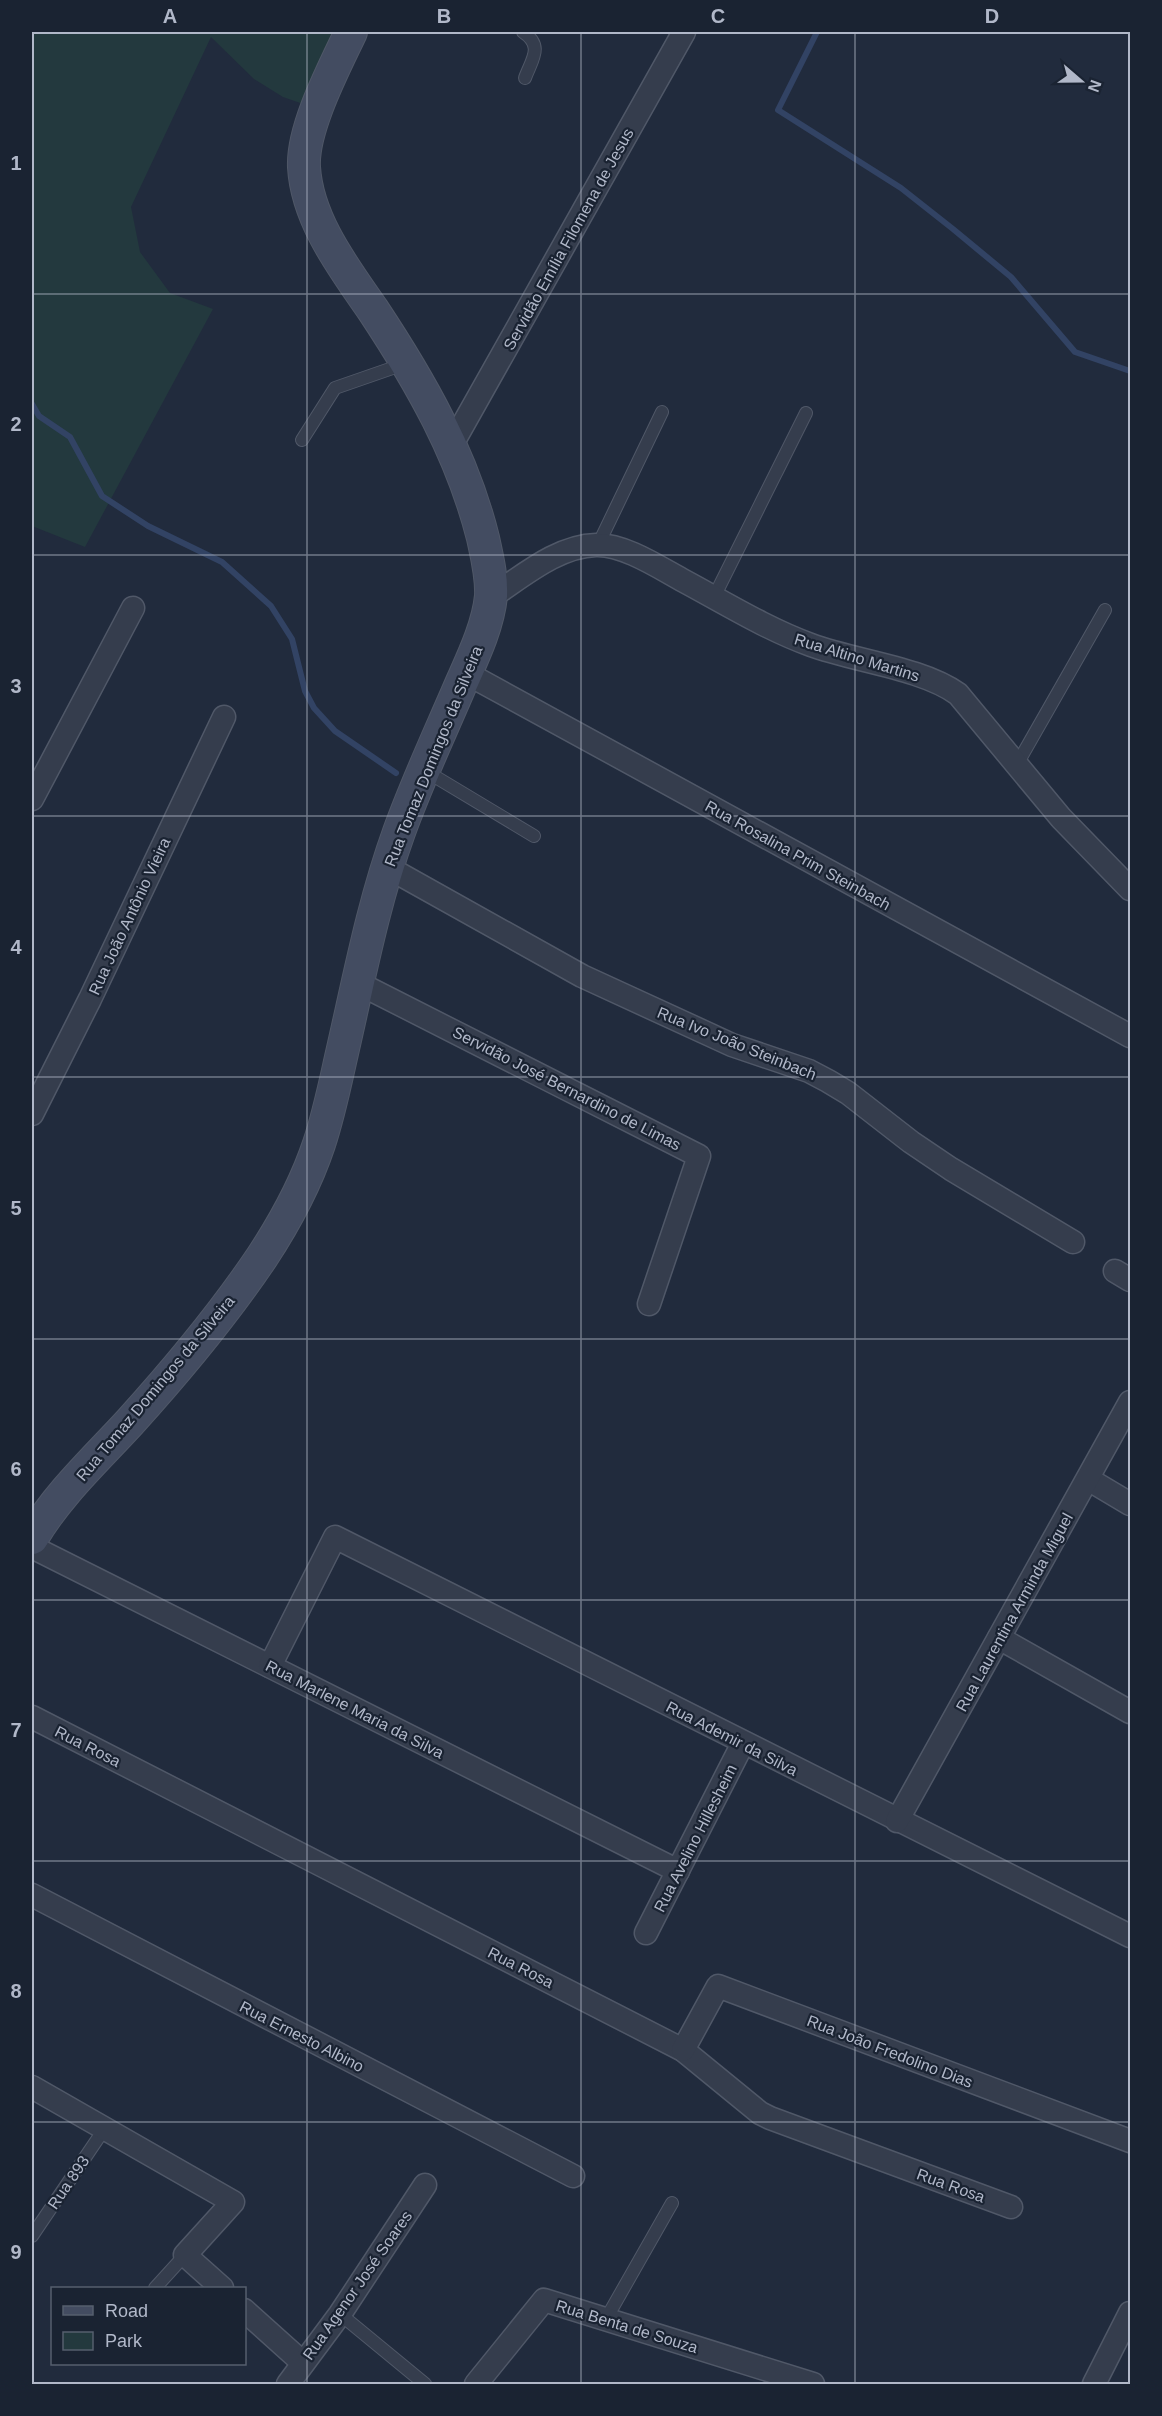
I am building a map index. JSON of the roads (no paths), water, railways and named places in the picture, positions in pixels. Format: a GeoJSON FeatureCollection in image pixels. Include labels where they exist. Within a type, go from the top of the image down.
{"type":"FeatureCollection","features":[{"type":"Feature","properties":{"kind":"main road","name":"Rua Tomaz Domingos da Silveira"},"geometry":{"type":"LineString","coordinates":[[36,1521],[204,1335],[255,1266],[279,1229],[302,1186],[319,1144],[331,1101],[387,867],[424,770],[478,643],[491,597],[490,568],[476,511],[451,446],[408,363],[330,243],[318,219],[308,189],[304,166],[306,146],[313,120],[351,32]]}},
{"type":"Feature","properties":{"kind":"street","name":"Servidão Emília Filomena de Jesus"},"geometry":{"type":"LineString","coordinates":[[451,446],[684,32]]}},
{"type":"Feature","properties":{"kind":"street","name":"Rua Altino Martins"},"geometry":{"type":"LineString","coordinates":[[491,597],[560,554],[577,548],[598,545],[633,555],[811,645],[926,678],[949,688],[968,705],[1061,818],[1130,888]]}},
{"type":"Feature","properties":{"kind":"street"},"geometry":{"type":"LineString","coordinates":[[32,799],[133,608]]}},
{"type":"Feature","properties":{"kind":"street","name":"Rua Rosalina Prim Steinbach"},"geometry":{"type":"LineString","coordinates":[[466,673],[1131,1036]]}},
{"type":"Feature","properties":{"kind":"street","name":"Rua João Antônio Vieira"},"geometry":{"type":"LineString","coordinates":[[32,1114],[95,989],[224,717]]}},
{"type":"Feature","properties":{"kind":"street","name":"Rua Ivo João Steinbach"},"geometry":{"type":"LineString","coordinates":[[387,867],[582,976],[732,1045],[809,1071],[828,1081],[848,1093],[937,1160],[1073,1242]]}},
{"type":"Feature","properties":{"kind":"street","name":"Servidão José Bernardino de Limas"},"geometry":{"type":"LineString","coordinates":[[358,982],[699,1156],[649,1304]]}},
{"type":"Feature","properties":{"kind":"street","name":"Rua Laurentina Arminda Miguel"},"geometry":{"type":"LineString","coordinates":[[897,1821],[1131,1402]]}},
{"type":"Feature","properties":{"kind":"street"},"geometry":{"type":"LineString","coordinates":[[1088,1479],[1131,1504]]}},
{"type":"Feature","properties":{"kind":"street","name":"Rua Ademir da Silva"},"geometry":{"type":"LineString","coordinates":[[270,1666],[335,1537],[897,1821],[1131,1936]]}},
{"type":"Feature","properties":{"kind":"street","name":"Rua Marlene Maria da Silva"},"geometry":{"type":"LineString","coordinates":[[32,1547],[678,1871]]}},
{"type":"Feature","properties":{"kind":"street"},"geometry":{"type":"LineString","coordinates":[[999,1638],[1131,1712]]}},
{"type":"Feature","properties":{"kind":"street","name":"Rua Rosa"},"geometry":{"type":"LineString","coordinates":[[32,1718],[683,2050],[760,2113],[770,2118],[1011,2207]]}},
{"type":"Feature","properties":{"kind":"street","name":"Rua Avelino Hillesheim"},"geometry":{"type":"LineString","coordinates":[[646,1933],[743,1743]]}},
{"type":"Feature","properties":{"kind":"street","name":"Rua Ernesto Albino"},"geometry":{"type":"LineString","coordinates":[[32,1895],[573,2176]]}},
{"type":"Feature","properties":{"kind":"street","name":"Rua João Fredolino Dias"},"geometry":{"type":"LineString","coordinates":[[683,2050],[718,1986],[1131,2141]]}},
{"type":"Feature","properties":{"kind":"street"},"geometry":{"type":"LineString","coordinates":[[32,2087],[233,2202],[185,2255],[220,2287]]}},
{"type":"Feature","properties":{"kind":"street","name":"Rua Agenor José Soares"},"geometry":{"type":"LineString","coordinates":[[288,2385],[340,2314],[425,2186]]}},
{"type":"Feature","properties":{"kind":"street","name":"Rua Benta de Souza"},"geometry":{"type":"LineString","coordinates":[[476,2385],[544,2300],[606,2319],[756,2376],[813,2385]]}},
{"type":"Feature","properties":{"kind":"street"},"geometry":{"type":"LineString","coordinates":[[246,2312],[303,2363]]}},
{"type":"Feature","properties":{"kind":"street"},"geometry":{"type":"LineString","coordinates":[[1094,2385],[1131,2313]]}},
{"type":"Feature","properties":{"kind":"lane"},"geometry":{"type":"LineString","coordinates":[[523,32],[534,41],[536,49],[525,78]]}},
{"type":"Feature","properties":{"kind":"lane"},"geometry":{"type":"LineString","coordinates":[[302,440],[335,388],[408,363]]}},
{"type":"Feature","properties":{"kind":"lane"},"geometry":{"type":"LineString","coordinates":[[598,545],[662,412]]}},
{"type":"Feature","properties":{"kind":"lane"},"geometry":{"type":"LineString","coordinates":[[714,597],[806,413]]}},
{"type":"Feature","properties":{"kind":"lane"},"geometry":{"type":"LineString","coordinates":[[1016,766],[1105,610]]}},
{"type":"Feature","properties":{"kind":"lane"},"geometry":{"type":"LineString","coordinates":[[424,770],[534,836]]}},
{"type":"Feature","properties":{"kind":"lane","name":"Rua 893"},"geometry":{"type":"LineString","coordinates":[[32,2236],[105,2128]]}},
{"type":"Feature","properties":{"kind":"lane"},"geometry":{"type":"LineString","coordinates":[[606,2319],[672,2203]]}},
{"type":"Feature","properties":{"kind":"lane"},"geometry":{"type":"LineString","coordinates":[[157,2287],[185,2255]]}},
{"type":"Feature","properties":{"kind":"lane"},"geometry":{"type":"LineString","coordinates":[[340,2314],[425,2385]]}},
{"type":"Feature","properties":{"kind":"waterway"},"geometry":{"type":"LineString","coordinates":[[817,32],[778,110],[901,188],[953,229],[1011,277],[1075,352],[1130,371]]}},
{"type":"Feature","properties":{"kind":"waterway"},"geometry":{"type":"LineString","coordinates":[[32,404],[39,416],[70,437],[102,496],[148,526],[222,562],[271,606],[292,639],[305,691],[314,708],[335,731],[396,773]]}}]}
